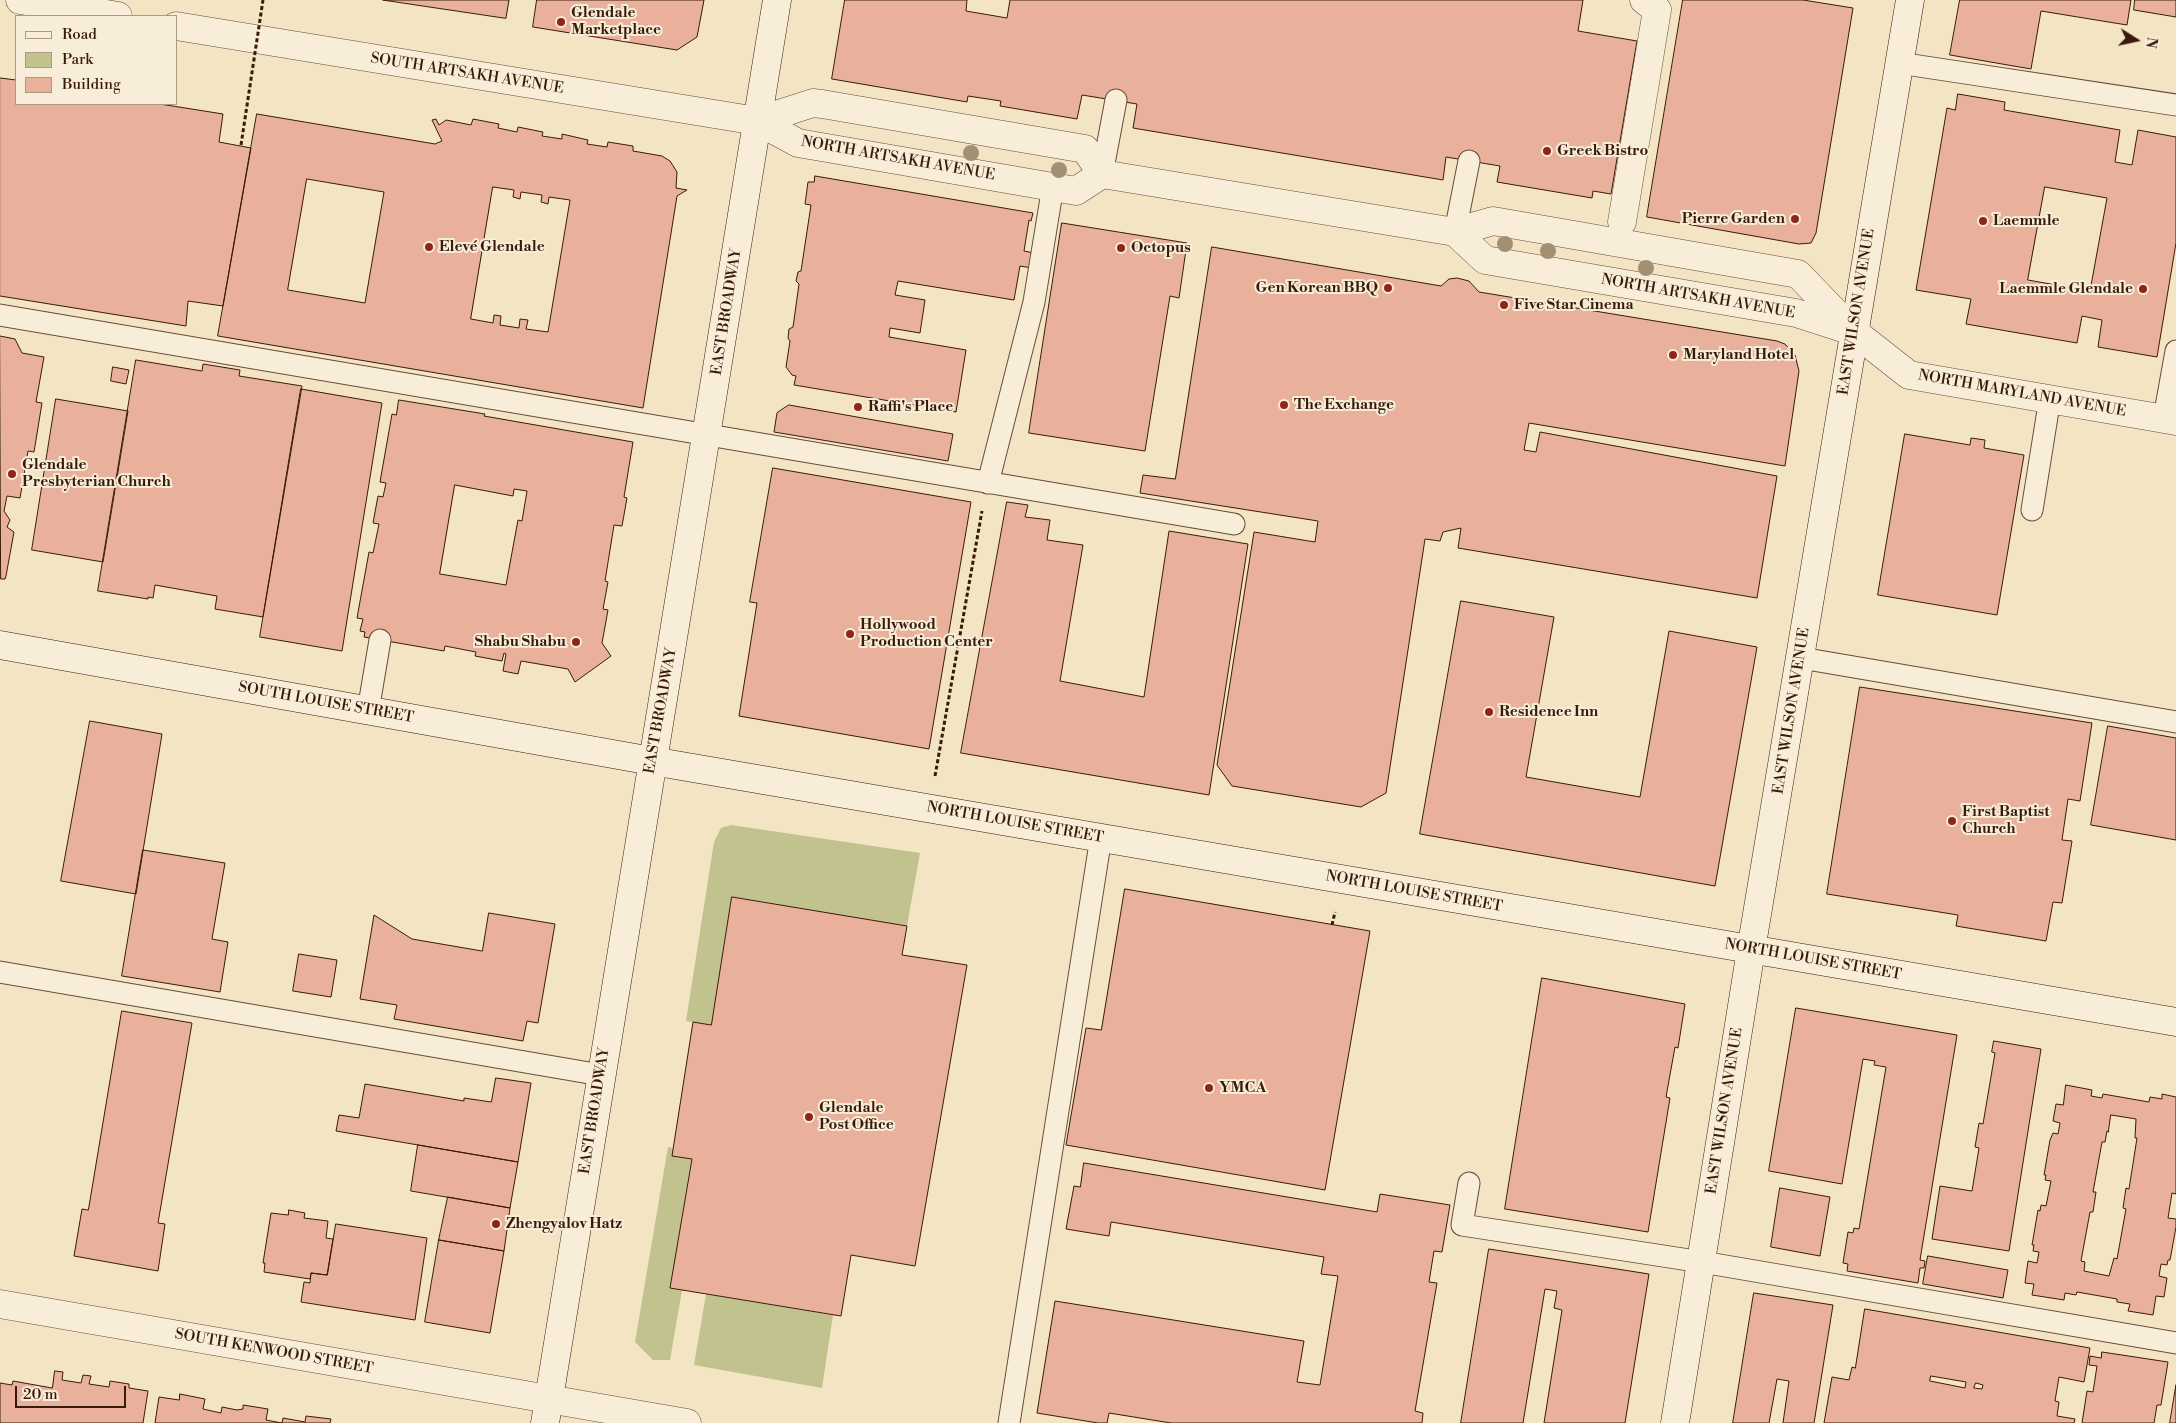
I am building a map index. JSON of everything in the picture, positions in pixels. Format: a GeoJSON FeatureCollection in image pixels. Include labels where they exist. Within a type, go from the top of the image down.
{"type":"FeatureCollection","features":[{"type":"Feature","properties":{"kind":"street"},"geometry":{"type":"LineString","coordinates":[[20,0],[112,15]]}},
{"type":"Feature","properties":{"kind":"street","name":"EAST BROADWAY"},"geometry":{"type":"LineString","coordinates":[[547,1412],[777,0]]}},
{"type":"Feature","properties":{"kind":"street"},"geometry":{"type":"LineString","coordinates":[[1622,222],[1657,10],[1644,0]]}},
{"type":"Feature","properties":{"kind":"street","name":"EAST WILSON AVENUE"},"geometry":{"type":"LineString","coordinates":[[1675,1423],[1853,331],[1910,0]]}},
{"type":"Feature","properties":{"kind":"street","name":"SOUTH ARTSAKH AVENUE"},"geometry":{"type":"LineString","coordinates":[[178,26],[757,121]]}},
{"type":"Feature","properties":{"kind":"street"},"geometry":{"type":"LineString","coordinates":[[757,121],[814,103],[822,104],[1085,149],[1102,174],[1455,232],[1492,220],[1798,274],[1853,331]]}},
{"type":"Feature","properties":{"kind":"street","name":"NORTH ARTSAKH AVENUE"},"geometry":{"type":"LineString","coordinates":[[757,121],[798,143],[1076,190],[1102,174]]}},
{"type":"Feature","properties":{"kind":"street","name":"NORTH ARTSAKH AVENUE"},"geometry":{"type":"LineString","coordinates":[[1455,232],[1485,260],[1796,313],[1853,331]]}},
{"type":"Feature","properties":{"kind":"street","name":"NORTH MARYLAND AVENUE"},"geometry":{"type":"LineString","coordinates":[[1853,331],[1909,375],[2170,420]]}},
{"type":"Feature","properties":{"kind":"street","name":"SOUTH LOUISE STREET"},"geometry":{"type":"LineString","coordinates":[[0,645],[652,761]]}},
{"type":"Feature","properties":{"kind":"street","name":"NORTH LOUISE STREET"},"geometry":{"type":"LineString","coordinates":[[652,761],[2176,1022]]}},
{"type":"Feature","properties":{"kind":"street","name":"SOUTH KENWOOD STREET"},"geometry":{"type":"LineString","coordinates":[[0,1304],[547,1412],[687,1423]]}},
{"type":"Feature","properties":{"kind":"lane"},"geometry":{"type":"LineString","coordinates":[[1899,62],[2176,105]]}},
{"type":"Feature","properties":{"kind":"lane"},"geometry":{"type":"LineString","coordinates":[[1102,174],[1116,100]]}},
{"type":"Feature","properties":{"kind":"lane"},"geometry":{"type":"LineString","coordinates":[[1455,232],[1469,161]]}},
{"type":"Feature","properties":{"kind":"lane"},"geometry":{"type":"LineString","coordinates":[[988,482],[1034,302],[1053,186]]}},
{"type":"Feature","properties":{"kind":"lane"},"geometry":{"type":"LineString","coordinates":[[0,315],[1234,524]]}},
{"type":"Feature","properties":{"kind":"lane"},"geometry":{"type":"LineString","coordinates":[[2170,420],[2176,351]]}},
{"type":"Feature","properties":{"kind":"lane"},"geometry":{"type":"LineString","coordinates":[[2032,510],[2050,398]]}},
{"type":"Feature","properties":{"kind":"lane"},"geometry":{"type":"LineString","coordinates":[[368,711],[380,640]]}},
{"type":"Feature","properties":{"kind":"lane"},"geometry":{"type":"LineString","coordinates":[[1801,658],[2176,722]]}},
{"type":"Feature","properties":{"kind":"lane"},"geometry":{"type":"LineString","coordinates":[[1009,1423],[1101,837]]}},
{"type":"Feature","properties":{"kind":"lane"},"geometry":{"type":"LineString","coordinates":[[0,972],[601,1075]]}},
{"type":"Feature","properties":{"kind":"lane"},"geometry":{"type":"LineString","coordinates":[[1469,1183],[1462,1225],[1702,1262],[2176,1342]]}},
{"type":"Feature","properties":{"kind":"path"},"geometry":{"type":"LineString","coordinates":[[241,145],[264,0]]}},
{"type":"Feature","properties":{"kind":"path"},"geometry":{"type":"LineString","coordinates":[[930,808],[988,482]]}},
{"type":"Feature","properties":{"kind":"path"},"geometry":{"type":"LineString","coordinates":[[1332,925],[1335,912]]}},
{"type":"Feature","properties":{"kind":"green space"},"geometry":{"type":"Polygon","coordinates":[[[731,825],[920,853],[907,926],[732,897],[711,1025],[686,1021],[714,842],[721,828],[731,825]]]}},
{"type":"Feature","properties":{"kind":"green space"},"geometry":{"type":"Polygon","coordinates":[[[668,1147],[673,1148],[673,1156],[692,1159],[670,1287],[682,1290],[670,1360],[653,1360],[635,1342],[668,1147]]]}},
{"type":"Feature","properties":{"kind":"green space"},"geometry":{"type":"Polygon","coordinates":[[[706,1294],[833,1315],[822,1388],[694,1365],[706,1294]]]}},
{"type":"Feature","properties":{"kind":"building"},"geometry":{"type":"Polygon","coordinates":[[[383,0],[509,0],[506,18],[383,0]]]}},
{"type":"Feature","properties":{"kind":"building"},"geometry":{"type":"Polygon","coordinates":[[[537,0],[704,0],[697,37],[677,50],[533,27],[537,0]]]}},
{"type":"Feature","properties":{"kind":"building"},"geometry":{"type":"Polygon","coordinates":[[[845,0],[967,0],[966,11],[1007,18],[1010,0],[1583,0],[1578,31],[1637,41],[1611,194],[1593,191],[1592,198],[1497,182],[1500,166],[1446,157],[1443,180],[1133,128],[1137,104],[1082,95],[1077,119],[1000,106],[1001,101],[968,96],[967,102],[832,79],[845,0]]]}},
{"type":"Feature","properties":{"kind":"building"},"geometry":{"type":"Polygon","coordinates":[[[1683,0],[1803,0],[1853,8],[1816,233],[1811,243],[1799,244],[1647,217],[1683,0]]]}},
{"type":"Feature","properties":{"kind":"building"},"geometry":{"type":"Polygon","coordinates":[[[1960,0],[2131,0],[2127,25],[2041,11],[2031,69],[1950,55],[1960,0]]]}},
{"type":"Feature","properties":{"kind":"building"},"geometry":{"type":"Polygon","coordinates":[[[2135,0],[2176,0],[2176,17],[2134,10],[2135,0]]]}},
{"type":"Feature","properties":{"kind":"building"},"geometry":{"type":"Polygon","coordinates":[[[0,78],[15,80],[15,105],[166,105],[223,114],[219,142],[251,148],[223,306],[188,301],[186,326],[0,296],[0,78]]]}},
{"type":"Feature","properties":{"kind":"building","name":"Laemmle"},"geometry":{"type":"Polygon","coordinates":[[[1958,94],[2005,102],[2004,110],[2120,130],[2115,162],[2132,165],[2138,130],[2176,137],[2176,243],[2157,357],[2098,347],[2102,320],[2082,316],[2077,343],[1966,324],[1971,299],[1916,290],[1947,108],[1955,110],[1958,94]],[[2045,187],[2028,280],[2090,291],[2107,198],[2045,187]]]}},
{"type":"Feature","properties":{"kind":"building","name":"Elevé Glendale"},"geometry":{"type":"Polygon","coordinates":[[[257,114],[435,144],[442,141],[432,120],[436,119],[439,125],[446,120],[471,125],[473,119],[499,124],[498,128],[517,132],[518,127],[543,132],[542,136],[562,139],[562,134],[588,140],[587,144],[607,147],[608,142],[633,146],[633,151],[662,156],[670,161],[677,172],[676,188],[687,190],[677,196],[643,408],[218,336],[257,114]],[[307,179],[288,290],[365,303],[384,192],[307,179]],[[493,187],[471,319],[493,323],[494,315],[501,316],[500,325],[519,328],[520,319],[528,320],[526,329],[548,332],[570,200],[549,197],[548,204],[541,202],[542,195],[521,192],[520,199],[513,197],[514,190],[493,187]]]}},
{"type":"Feature","properties":{"kind":"building"},"geometry":{"type":"Polygon","coordinates":[[[815,176],[1033,213],[1031,221],[1029,220],[1024,251],[1034,253],[1032,268],[1020,266],[1014,300],[898,281],[895,295],[925,300],[920,333],[890,328],[889,337],[966,350],[956,412],[794,385],[796,376],[792,375],[786,367],[790,341],[788,338],[789,329],[793,327],[799,284],[796,281],[798,272],[801,271],[811,205],[805,204],[808,182],[814,182],[815,176]]]}},
{"type":"Feature","properties":{"kind":"building"},"geometry":{"type":"Polygon","coordinates":[[[1062,223],[1187,243],[1179,298],[1170,296],[1145,451],[1029,433],[1062,223]]]}},
{"type":"Feature","properties":{"kind":"building"},"geometry":{"type":"Polygon","coordinates":[[[1212,247],[1441,286],[1449,279],[1457,278],[1469,281],[1479,292],[1777,341],[1785,344],[1795,355],[1799,371],[1785,466],[1529,423],[1524,450],[1536,452],[1540,432],[1777,476],[1757,598],[1458,548],[1461,528],[1443,532],[1440,541],[1425,539],[1386,793],[1361,807],[1232,786],[1217,765],[1254,532],[1315,542],[1318,521],[1140,493],[1143,475],[1175,479],[1212,247]]]}},
{"type":"Feature","properties":{"kind":"building","name":"Glendale Presbyterian Church"},"geometry":{"type":"Polygon","coordinates":[[[0,336],[15,339],[22,353],[44,357],[36,402],[42,403],[34,452],[28,451],[20,498],[7,496],[4,511],[10,520],[7,527],[14,532],[5,579],[1,579],[0,336]]]}},
{"type":"Feature","properties":{"kind":"building"},"geometry":{"type":"Polygon","coordinates":[[[136,360],[202,371],[203,364],[240,370],[239,376],[302,386],[263,617],[215,609],[217,596],[155,585],[153,598],[148,597],[148,599],[98,591],[136,360]]]}},
{"type":"Feature","properties":{"kind":"building"},"geometry":{"type":"Polygon","coordinates":[[[113,367],[129,370],[126,384],[111,381],[113,367]]]}},
{"type":"Feature","properties":{"kind":"building"},"geometry":{"type":"Polygon","coordinates":[[[301,389],[382,403],[342,651],[260,637],[301,389]]]}},
{"type":"Feature","properties":{"kind":"building"},"geometry":{"type":"Polygon","coordinates":[[[56,399],[128,411],[103,562],[32,550],[56,399]]]}},
{"type":"Feature","properties":{"kind":"building"},"geometry":{"type":"Polygon","coordinates":[[[399,400],[633,442],[624,497],[627,498],[622,526],[614,525],[605,581],[608,582],[603,609],[608,610],[602,643],[611,656],[575,682],[568,669],[521,661],[518,674],[503,671],[506,654],[504,653],[502,661],[475,656],[476,652],[445,646],[444,651],[364,637],[365,632],[360,631],[363,619],[357,618],[369,552],[373,553],[379,524],[373,523],[378,496],[383,497],[386,483],[380,482],[392,414],[396,415],[399,400]],[[455,485],[440,574],[506,585],[518,520],[522,521],[527,491],[514,489],[513,496],[455,485]]]}},
{"type":"Feature","properties":{"kind":"building"},"geometry":{"type":"Polygon","coordinates":[[[789,405],[953,434],[948,461],[774,432],[777,413],[789,405]]]}},
{"type":"Feature","properties":{"kind":"building"},"geometry":{"type":"Polygon","coordinates":[[[1905,434],[1970,445],[1971,438],[1985,440],[1984,448],[2024,455],[1997,615],[1878,595],[1905,434]]]}},
{"type":"Feature","properties":{"kind":"building","name":"Hollywood Production Center"},"geometry":{"type":"Polygon","coordinates":[[[773,468],[971,502],[929,749],[739,716],[757,603],[750,602],[773,468]]]}},
{"type":"Feature","properties":{"kind":"building"},"geometry":{"type":"Polygon","coordinates":[[[1007,502],[1028,505],[1025,517],[1050,520],[1047,540],[1083,545],[1060,681],[1144,697],[1169,531],[1248,544],[1209,795],[961,753],[1007,502]]]}},
{"type":"Feature","properties":{"kind":"building","name":"Residence Inn"},"geometry":{"type":"Polygon","coordinates":[[[1461,601],[1554,617],[1526,777],[1640,797],[1669,631],[1757,647],[1715,886],[1420,834],[1461,601]]]}},
{"type":"Feature","properties":{"kind":"building","name":"First Baptist Church"},"geometry":{"type":"Polygon","coordinates":[[[1860,687],[2092,723],[2080,801],[2068,799],[2062,840],[2072,841],[2062,903],[2053,902],[2046,941],[1956,926],[1958,915],[1827,894],[1860,687]]]}},
{"type":"Feature","properties":{"kind":"building"},"geometry":{"type":"Polygon","coordinates":[[[90,721],[162,734],[136,894],[61,881],[90,721]]]}},
{"type":"Feature","properties":{"kind":"building"},"geometry":{"type":"Polygon","coordinates":[[[2108,726],[2176,738],[2176,840],[2091,825],[2108,726]]]}},
{"type":"Feature","properties":{"kind":"building"},"geometry":{"type":"Polygon","coordinates":[[[143,850],[225,863],[212,939],[228,942],[220,992],[122,976],[143,850]]]}},
{"type":"Feature","properties":{"kind":"building","name":"YMCA"},"geometry":{"type":"Polygon","coordinates":[[[1125,889],[1370,931],[1325,1190],[1066,1145],[1086,1028],[1101,1030],[1125,889]]]}},
{"type":"Feature","properties":{"kind":"building","name":"Glendale Post Office"},"geometry":{"type":"Polygon","coordinates":[[[732,897],[907,926],[902,955],[967,965],[915,1266],[851,1255],[841,1316],[670,1288],[692,1159],[672,1156],[693,1022],[711,1025],[732,897]]]}},
{"type":"Feature","properties":{"kind":"building"},"geometry":{"type":"Polygon","coordinates":[[[489,913],[555,924],[538,1023],[527,1021],[523,1041],[394,1019],[397,1005],[360,999],[374,915],[412,939],[482,951],[489,913]]]}},
{"type":"Feature","properties":{"kind":"building"},"geometry":{"type":"Polygon","coordinates":[[[299,954],[337,960],[331,997],[293,991],[299,954]]]}},
{"type":"Feature","properties":{"kind":"building"},"geometry":{"type":"Polygon","coordinates":[[[1542,978],[1685,1004],[1678,1048],[1675,1047],[1666,1097],[1670,1098],[1648,1232],[1505,1209],[1542,978]]]}},
{"type":"Feature","properties":{"kind":"building"},"geometry":{"type":"Polygon","coordinates":[[[1796,1008],[1957,1035],[1920,1260],[1925,1261],[1924,1268],[1920,1268],[1918,1283],[1847,1271],[1848,1264],[1843,1263],[1848,1232],[1853,1233],[1854,1228],[1859,1229],[1886,1067],[1874,1065],[1875,1061],[1863,1059],[1842,1184],[1769,1171],[1796,1008]]]}},
{"type":"Feature","properties":{"kind":"building"},"geometry":{"type":"Polygon","coordinates":[[[122,1011],[192,1023],[158,1223],[165,1224],[158,1271],[74,1256],[82,1209],[88,1210],[122,1011]]]}},
{"type":"Feature","properties":{"kind":"building"},"geometry":{"type":"Polygon","coordinates":[[[1994,1041],[2041,1049],[2009,1251],[1932,1239],[1940,1186],[1972,1191],[1979,1148],[1975,1147],[1979,1123],[1983,1124],[1995,1053],[1992,1052],[1994,1041]]]}},
{"type":"Feature","properties":{"kind":"building"},"geometry":{"type":"Polygon","coordinates":[[[496,1078],[531,1083],[518,1162],[336,1131],[339,1115],[359,1118],[365,1084],[464,1101],[464,1098],[491,1102],[496,1078]]]}},
{"type":"Feature","properties":{"kind":"building"},"geometry":{"type":"Polygon","coordinates":[[[2066,1085],[2092,1090],[2091,1096],[2102,1098],[2103,1094],[2149,1102],[2150,1097],[2162,1099],[2162,1094],[2176,1097],[2176,1194],[2172,1193],[2168,1218],[2176,1219],[2176,1227],[2170,1260],[2168,1260],[2167,1265],[2161,1264],[2159,1276],[2167,1278],[2164,1297],[2156,1296],[2153,1315],[2128,1311],[2130,1304],[2117,1302],[2117,1299],[2077,1292],[2076,1295],[2065,1293],[2064,1300],[2032,1295],[2034,1284],[2025,1283],[2028,1261],[2037,1263],[2039,1252],[2033,1251],[2034,1245],[2032,1245],[2038,1210],[2040,1211],[2041,1205],[2046,1206],[2051,1181],[2045,1180],[2046,1175],[2044,1175],[2050,1140],[2053,1133],[2058,1134],[2060,1123],[2053,1121],[2056,1104],[2063,1105],[2066,1085]],[[2111,1115],[2105,1142],[2102,1142],[2093,1192],[2096,1192],[2093,1212],[2090,1212],[2081,1261],[2085,1262],[2084,1271],[2109,1276],[2114,1258],[2117,1259],[2126,1209],[2123,1208],[2126,1188],[2129,1189],[2137,1138],[2135,1138],[2136,1119],[2111,1115]]]}},
{"type":"Feature","properties":{"kind":"building"},"geometry":{"type":"Polygon","coordinates":[[[418,1145],[518,1162],[510,1208],[411,1191],[418,1145]]]}},
{"type":"Feature","properties":{"kind":"building"},"geometry":{"type":"Polygon","coordinates":[[[1084,1163],[1377,1212],[1380,1194],[1450,1205],[1442,1252],[1434,1251],[1429,1282],[1437,1283],[1415,1411],[1423,1413],[1422,1423],[1171,1423],[1109,1413],[1107,1423],[1098,1423],[1037,1413],[1055,1301],[1304,1341],[1297,1382],[1320,1385],[1338,1276],[1321,1274],[1324,1257],[1111,1222],[1109,1236],[1066,1229],[1074,1186],[1080,1187],[1084,1163]]]}},
{"type":"Feature","properties":{"kind":"building"},"geometry":{"type":"Polygon","coordinates":[[[1780,1188],[1830,1197],[1820,1256],[1771,1247],[1780,1188]]]}},
{"type":"Feature","properties":{"kind":"building"},"geometry":{"type":"Polygon","coordinates":[[[448,1197],[510,1208],[504,1251],[439,1240],[448,1197]]]}},
{"type":"Feature","properties":{"kind":"building"},"geometry":{"type":"Polygon","coordinates":[[[289,1210],[305,1213],[304,1218],[328,1221],[326,1238],[333,1239],[327,1275],[311,1273],[310,1279],[264,1272],[265,1263],[263,1263],[271,1213],[288,1215],[289,1210]]]}},
{"type":"Feature","properties":{"kind":"building"},"geometry":{"type":"Polygon","coordinates":[[[336,1224],[427,1238],[415,1320],[301,1302],[304,1282],[310,1283],[311,1273],[327,1275],[336,1224]]]}},
{"type":"Feature","properties":{"kind":"building"},"geometry":{"type":"Polygon","coordinates":[[[439,1240],[504,1251],[490,1333],[425,1322],[439,1240]]]}},
{"type":"Feature","properties":{"kind":"building"},"geometry":{"type":"Polygon","coordinates":[[[1489,1249],[1649,1274],[1625,1423],[1544,1423],[1562,1310],[1554,1308],[1557,1291],[1545,1289],[1523,1423],[1461,1423],[1489,1249]]]}},
{"type":"Feature","properties":{"kind":"building"},"geometry":{"type":"Polygon","coordinates":[[[1928,1256],[2008,1270],[2003,1298],[1923,1284],[1928,1256]]]}},
{"type":"Feature","properties":{"kind":"building"},"geometry":{"type":"Polygon","coordinates":[[[1754,1293],[1833,1305],[1814,1423],[1783,1423],[1789,1381],[1777,1379],[1769,1423],[1733,1423],[1754,1293]]]}},
{"type":"Feature","properties":{"kind":"building"},"geometry":{"type":"Polygon","coordinates":[[[1865,1309],[2090,1348],[2084,1382],[2059,1377],[2055,1401],[2059,1402],[2057,1416],[2075,1419],[2074,1423],[1824,1423],[1832,1377],[1849,1380],[1852,1367],[1855,1368],[1865,1309]],[[1931,1376],[1930,1381],[1965,1388],[1966,1382],[1931,1376]],[[1976,1383],[1974,1388],[1982,1389],[1983,1385],[1976,1383]]]}},
{"type":"Feature","properties":{"kind":"building"},"geometry":{"type":"Polygon","coordinates":[[[2102,1352],[2168,1362],[2161,1405],[2157,1405],[2154,1423],[2082,1423],[2087,1391],[2093,1392],[2097,1366],[2089,1365],[2090,1356],[2101,1358],[2102,1352]]]}},
{"type":"Feature","properties":{"kind":"building"},"geometry":{"type":"Polygon","coordinates":[[[55,1371],[63,1372],[62,1380],[81,1383],[83,1375],[91,1376],[89,1384],[109,1387],[110,1381],[129,1384],[129,1388],[148,1391],[143,1423],[0,1423],[0,1383],[12,1385],[13,1381],[52,1388],[55,1371]]]}},
{"type":"Feature","properties":{"kind":"building"},"geometry":{"type":"Polygon","coordinates":[[[2176,1385],[2176,1423],[2170,1423],[2176,1385]]]}},
{"type":"Feature","properties":{"kind":"building"},"geometry":{"type":"Polygon","coordinates":[[[180,1394],[205,1399],[203,1409],[221,1413],[222,1407],[237,1410],[243,1409],[243,1405],[268,1409],[266,1420],[282,1423],[155,1423],[159,1397],[179,1400],[180,1394]]]}},
{"type":"Feature","properties":{"kind":"building"},"geometry":{"type":"Polygon","coordinates":[[[306,1416],[331,1419],[330,1423],[282,1423],[283,1418],[305,1422],[306,1416]]]}},
{"type":"Feature","properties":{"kind":"place","name":"Glendale Marketplace"},"geometry":{"type":"Point","coordinates":[561,22]}},
{"type":"Feature","properties":{"kind":"place","name":"Greek Bistro"},"geometry":{"type":"Point","coordinates":[1547,151]}},
{"type":"Feature","properties":{"kind":"place","name":"Pierre Garden"},"geometry":{"type":"Point","coordinates":[1795,219]}},
{"type":"Feature","properties":{"kind":"place","name":"Laemmle"},"geometry":{"type":"Point","coordinates":[1983,221]}},
{"type":"Feature","properties":{"kind":"place","name":"Elevé Glendale"},"geometry":{"type":"Point","coordinates":[429,247]}},
{"type":"Feature","properties":{"kind":"place","name":"Octopus"},"geometry":{"type":"Point","coordinates":[1121,248]}},
{"type":"Feature","properties":{"kind":"place","name":"Gen Korean BBQ"},"geometry":{"type":"Point","coordinates":[1388,288]}},
{"type":"Feature","properties":{"kind":"place","name":"Laemmle Glendale"},"geometry":{"type":"Point","coordinates":[2143,289]}},
{"type":"Feature","properties":{"kind":"place","name":"Five Star Cinema"},"geometry":{"type":"Point","coordinates":[1504,305]}},
{"type":"Feature","properties":{"kind":"place","name":"Maryland Hotel"},"geometry":{"type":"Point","coordinates":[1673,355]}},
{"type":"Feature","properties":{"kind":"place","name":"The Exchange"},"geometry":{"type":"Point","coordinates":[1284,405]}},
{"type":"Feature","properties":{"kind":"place","name":"Raffi's Place"},"geometry":{"type":"Point","coordinates":[858,407]}},
{"type":"Feature","properties":{"kind":"place","name":"Glendale Presbyterian Church"},"geometry":{"type":"Point","coordinates":[12,474]}},
{"type":"Feature","properties":{"kind":"place","name":"Hollywood Production Center"},"geometry":{"type":"Point","coordinates":[850,634]}},
{"type":"Feature","properties":{"kind":"place","name":"Shabu Shabu"},"geometry":{"type":"Point","coordinates":[576,642]}},
{"type":"Feature","properties":{"kind":"place","name":"Residence Inn"},"geometry":{"type":"Point","coordinates":[1489,712]}},
{"type":"Feature","properties":{"kind":"place","name":"First Baptist Church"},"geometry":{"type":"Point","coordinates":[1952,821]}},
{"type":"Feature","properties":{"kind":"place","name":"YMCA"},"geometry":{"type":"Point","coordinates":[1209,1088]}},
{"type":"Feature","properties":{"kind":"place","name":"Glendale Post Office"},"geometry":{"type":"Point","coordinates":[809,1117]}},
{"type":"Feature","properties":{"kind":"place","name":"Zhengyalov Hatz"},"geometry":{"type":"Point","coordinates":[496,1224]}}]}
